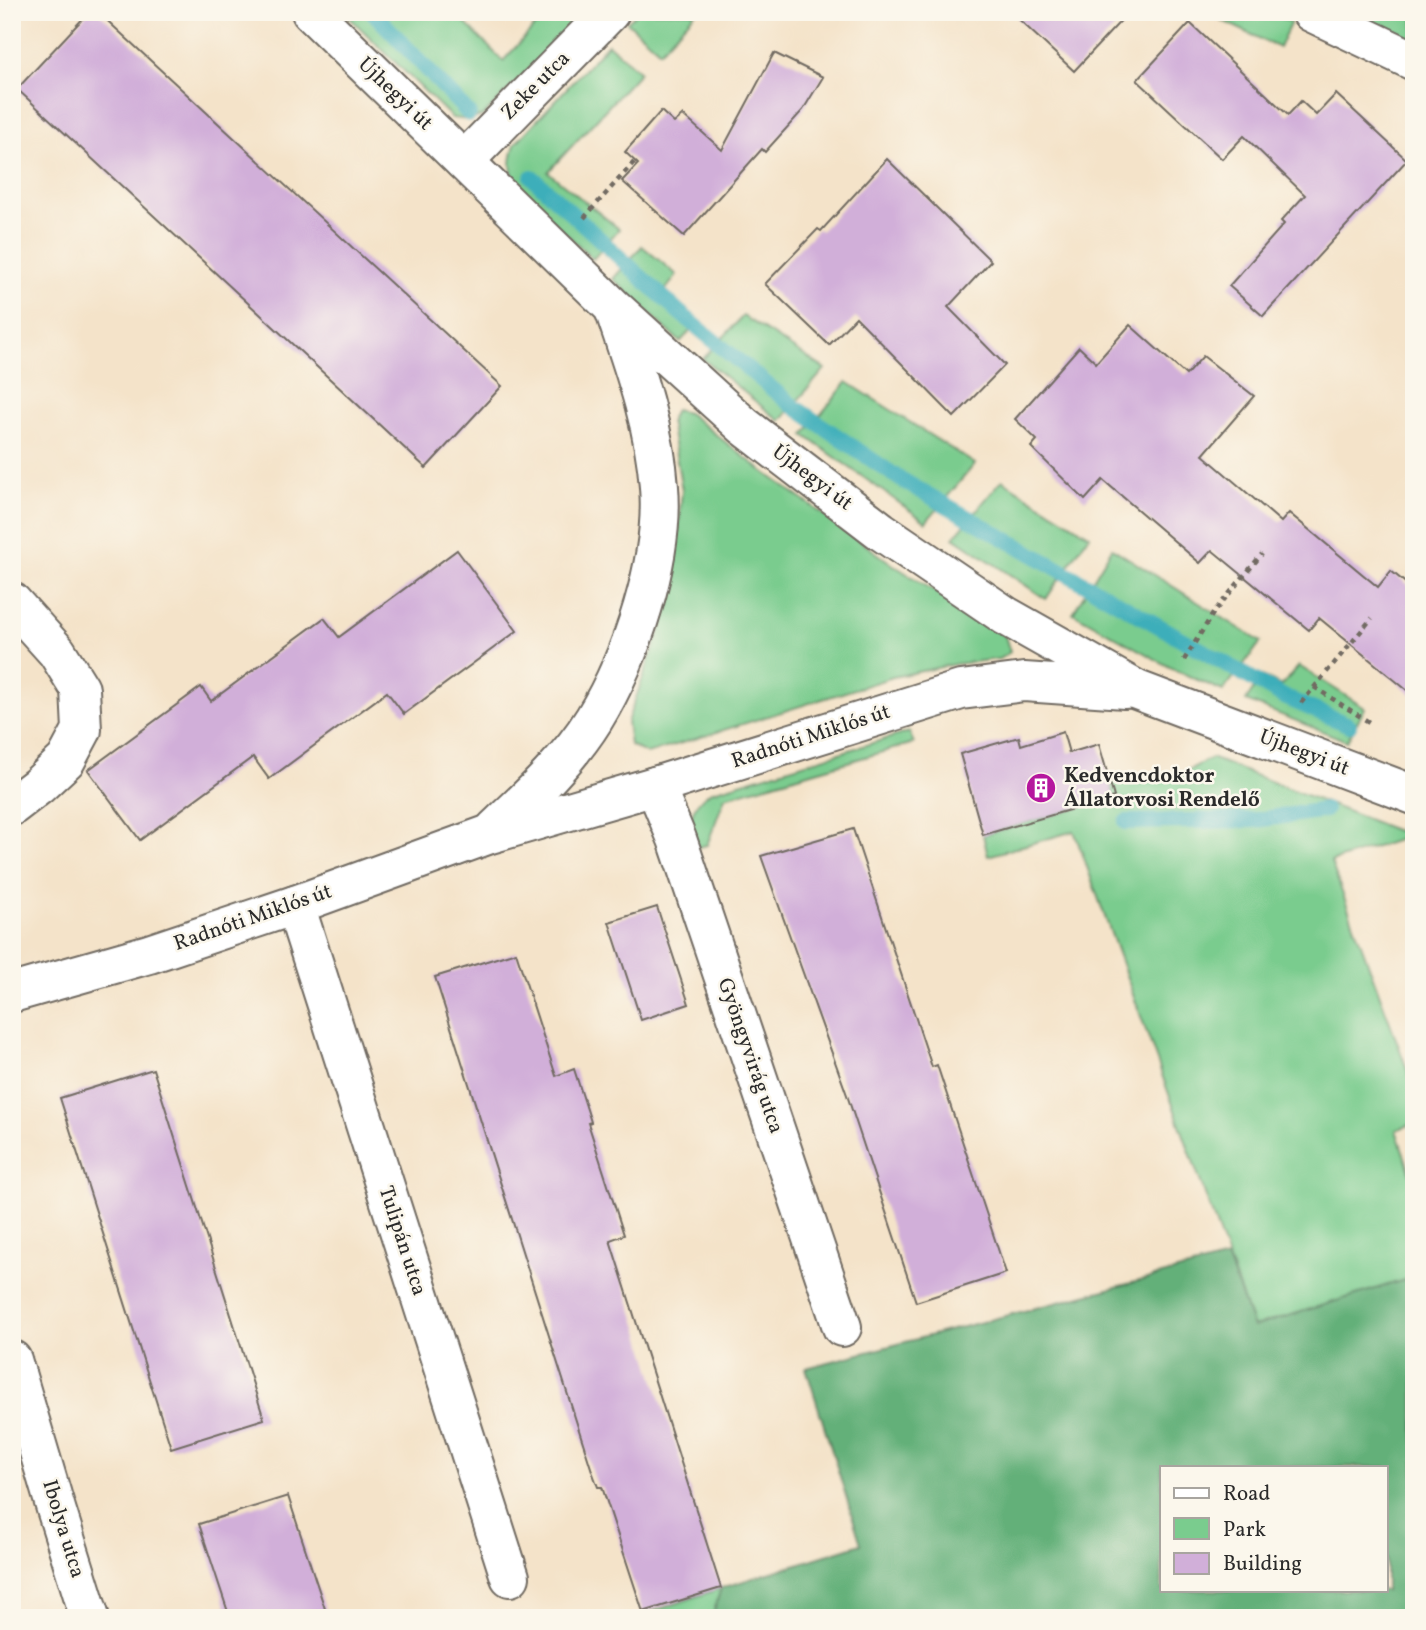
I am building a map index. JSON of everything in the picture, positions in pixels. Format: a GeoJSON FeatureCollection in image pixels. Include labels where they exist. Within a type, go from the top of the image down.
{"type":"FeatureCollection","features":[{"type":"Feature","properties":{"kind":"street","name":"Újhegyi út"},"geometry":{"type":"LineString","coordinates":[[311,12],[613,307],[744,426],[881,531],[1006,616],[1137,690],[1414,795]]}},
{"type":"Feature","properties":{"kind":"street","name":"Zeke utca"},"geometry":{"type":"LineString","coordinates":[[464,161],[610,12]]}},
{"type":"Feature","properties":{"kind":"street"},"geometry":{"type":"LineString","coordinates":[[1311,12],[1414,61]]}},
{"type":"Feature","properties":{"kind":"street","name":"Radnóti Miklós út"},"geometry":{"type":"LineString","coordinates":[[491,834],[551,775],[594,719],[626,656],[649,586],[657,534],[660,488],[636,373],[613,307]]}},
{"type":"Feature","properties":{"kind":"street"},"geometry":{"type":"LineString","coordinates":[[12,602],[57,652],[80,689],[82,730],[66,760],[12,806]]}},
{"type":"Feature","properties":{"kind":"street","name":"Radnóti Miklós út"},"geometry":{"type":"LineString","coordinates":[[12,993],[149,954],[295,905],[491,834],[655,786],[961,690],[1024,682],[1137,690]]}},
{"type":"Feature","properties":{"kind":"street","name":"Gyöngyvirág utca"},"geometry":{"type":"LineString","coordinates":[[655,786],[677,839],[842,1327]]}},
{"type":"Feature","properties":{"kind":"street","name":"Tulipán utca"},"geometry":{"type":"LineString","coordinates":[[295,905],[510,1577]]}},
{"type":"Feature","properties":{"kind":"street","name":"Ibolya utca"},"geometry":{"type":"LineString","coordinates":[[12,1360],[90,1618]]}},
{"type":"Feature","properties":{"kind":"path"},"geometry":{"type":"LineString","coordinates":[[587,214],[635,161]]}},
{"type":"Feature","properties":{"kind":"path"},"geometry":{"type":"LineString","coordinates":[[1184,659],[1214,612],[1262,554]]}},
{"type":"Feature","properties":{"kind":"path"},"geometry":{"type":"LineString","coordinates":[[1307,695],[1373,618]]}},
{"type":"Feature","properties":{"kind":"path"},"geometry":{"type":"LineString","coordinates":[[1314,687],[1372,724]]}},
{"type":"Feature","properties":{"kind":"green space"},"geometry":{"type":"Polygon","coordinates":[[[344,12],[454,12],[503,61],[548,12],[585,12],[483,116],[468,120],[452,118],[344,12]]]}},
{"type":"Feature","properties":{"kind":"green space"},"geometry":{"type":"Polygon","coordinates":[[[637,12],[696,12],[660,51],[627,22],[637,12]]]}},
{"type":"Feature","properties":{"kind":"green space"},"geometry":{"type":"Polygon","coordinates":[[[1224,12],[1269,12],[1291,22],[1279,48],[1221,20],[1224,12]]]}},
{"type":"Feature","properties":{"kind":"green space"},"geometry":{"type":"Polygon","coordinates":[[[1358,12],[1414,12],[1414,42],[1356,15],[1358,12]]]}},
{"type":"Feature","properties":{"kind":"green space"},"geometry":{"type":"Polygon","coordinates":[[[608,44],[640,72],[548,172],[619,229],[593,259],[527,195],[513,175],[511,163],[515,144],[608,44]]]}},
{"type":"Feature","properties":{"kind":"green space"},"geometry":{"type":"Polygon","coordinates":[[[642,246],[677,275],[661,296],[695,326],[680,342],[613,279],[642,246]]]}},
{"type":"Feature","properties":{"kind":"green space"},"geometry":{"type":"Polygon","coordinates":[[[743,316],[825,369],[780,421],[703,359],[743,316]]]}},
{"type":"Feature","properties":{"kind":"green space"},"geometry":{"type":"Polygon","coordinates":[[[847,382],[975,464],[926,522],[804,435],[847,382]]]}},
{"type":"Feature","properties":{"kind":"green space"},"geometry":{"type":"Polygon","coordinates":[[[675,410],[688,413],[760,469],[895,566],[1005,636],[1010,652],[999,659],[956,664],[893,677],[647,754],[630,745],[627,722],[673,595],[682,490],[670,421],[675,410]]]}},
{"type":"Feature","properties":{"kind":"green space"},"geometry":{"type":"Polygon","coordinates":[[[1002,480],[1089,535],[1046,599],[954,537],[1002,480]]]}},
{"type":"Feature","properties":{"kind":"green space"},"geometry":{"type":"Polygon","coordinates":[[[1112,548],[1261,642],[1223,691],[1177,671],[1073,613],[1112,548]]]}},
{"type":"Feature","properties":{"kind":"green space"},"geometry":{"type":"Polygon","coordinates":[[[1299,666],[1365,708],[1347,741],[1246,701],[1262,676],[1281,686],[1299,666]]]}},
{"type":"Feature","properties":{"kind":"green space"},"geometry":{"type":"Polygon","coordinates":[[[909,732],[914,743],[725,797],[707,845],[695,848],[692,816],[697,804],[710,792],[909,732]]]}},
{"type":"Feature","properties":{"kind":"green space"},"geometry":{"type":"Polygon","coordinates":[[[1211,758],[1410,836],[1331,862],[1414,1088],[1414,1123],[1396,1130],[1414,1184],[1414,1277],[1253,1327],[1074,831],[988,856],[983,835],[1114,797],[1110,781],[1185,772],[1211,758]]]}},
{"type":"Feature","properties":{"kind":"green space"},"geometry":{"type":"Polygon","coordinates":[[[1227,1258],[1253,1327],[1414,1277],[1414,1618],[712,1618],[721,1588],[861,1544],[806,1368],[1227,1258]]]}},
{"type":"Feature","properties":{"kind":"green space"},"geometry":{"type":"Polygon","coordinates":[[[721,1588],[712,1618],[634,1618],[721,1588]]]}},
{"type":"Feature","properties":{"kind":"building"},"geometry":{"type":"Polygon","coordinates":[[[89,12],[98,12],[502,386],[426,468],[17,89],[89,12]]]}},
{"type":"Feature","properties":{"kind":"building"},"geometry":{"type":"Polygon","coordinates":[[[1011,12],[1129,12],[1074,71],[1011,12]]]}},
{"type":"Feature","properties":{"kind":"building"},"geometry":{"type":"Polygon","coordinates":[[[1190,23],[1288,115],[1301,101],[1316,115],[1336,94],[1407,160],[1263,316],[1229,286],[1284,224],[1281,221],[1305,195],[1244,136],[1222,159],[1137,80],[1190,23]]]}},
{"type":"Feature","properties":{"kind":"building"},"geometry":{"type":"Polygon","coordinates":[[[774,53],[823,77],[803,110],[765,152],[762,149],[684,236],[622,181],[638,164],[625,152],[661,111],[674,123],[683,115],[722,150],[774,53]]]}},
{"type":"Feature","properties":{"kind":"building"},"geometry":{"type":"Polygon","coordinates":[[[887,159],[991,261],[948,307],[1005,365],[954,417],[856,317],[829,345],[765,284],[818,229],[821,231],[887,159]]]}},
{"type":"Feature","properties":{"kind":"building"},"geometry":{"type":"Polygon","coordinates":[[[1130,325],[1186,375],[1203,356],[1254,396],[1203,455],[1281,522],[1289,513],[1378,587],[1391,571],[1414,590],[1414,696],[1319,618],[1309,630],[1212,550],[1200,563],[1103,480],[1085,500],[1031,447],[1037,440],[1015,419],[1079,347],[1096,363],[1130,325]]]}},
{"type":"Feature","properties":{"kind":"building"},"geometry":{"type":"Polygon","coordinates":[[[457,550],[517,631],[404,714],[387,692],[269,779],[253,757],[140,840],[88,770],[201,687],[211,701],[324,618],[339,637],[457,550]]]}},
{"type":"Feature","properties":{"kind":"building","name":"Kedvencdoktor Állatorvosi Rendelő"},"geometry":{"type":"Polygon","coordinates":[[[1063,732],[1069,753],[1099,744],[1114,797],[983,835],[960,754],[1019,737],[1021,745],[1063,732]]]}},
{"type":"Feature","properties":{"kind":"building"},"geometry":{"type":"Polygon","coordinates":[[[853,829],[932,1067],[937,1065],[1006,1273],[916,1302],[847,1095],[761,856],[853,829]]]}},
{"type":"Feature","properties":{"kind":"building"},"geometry":{"type":"Polygon","coordinates":[[[657,907],[689,1004],[641,1020],[609,922],[657,907]]]}},
{"type":"Feature","properties":{"kind":"building"},"geometry":{"type":"Polygon","coordinates":[[[516,952],[556,1076],[574,1069],[591,1122],[588,1123],[624,1235],[610,1240],[721,1588],[643,1612],[602,1487],[598,1487],[592,1471],[435,977],[516,952]]]}},
{"type":"Feature","properties":{"kind":"building"},"geometry":{"type":"Polygon","coordinates":[[[153,1069],[264,1419],[171,1448],[60,1098],[153,1069]]]}},
{"type":"Feature","properties":{"kind":"building"},"geometry":{"type":"Polygon","coordinates":[[[288,1496],[328,1618],[230,1618],[199,1524],[288,1496]]]}},
{"type":"Feature","properties":{"kind":"waterway"},"geometry":{"type":"LineString","coordinates":[[373,12],[469,114]]}},
{"type":"Feature","properties":{"kind":"waterway"},"geometry":{"type":"LineString","coordinates":[[532,177],[679,312],[793,406],[900,479],[1284,697],[1349,725]]}},
{"type":"Feature","properties":{"kind":"waterway"},"geometry":{"type":"LineString","coordinates":[[1126,822],[1256,820],[1325,810]]}},
{"type":"Feature","properties":{"kind":"place","name":"Kedvencdoktor Állatorvosi Rendelő"},"geometry":{"type":"Point","coordinates":[1041,788]}}]}
